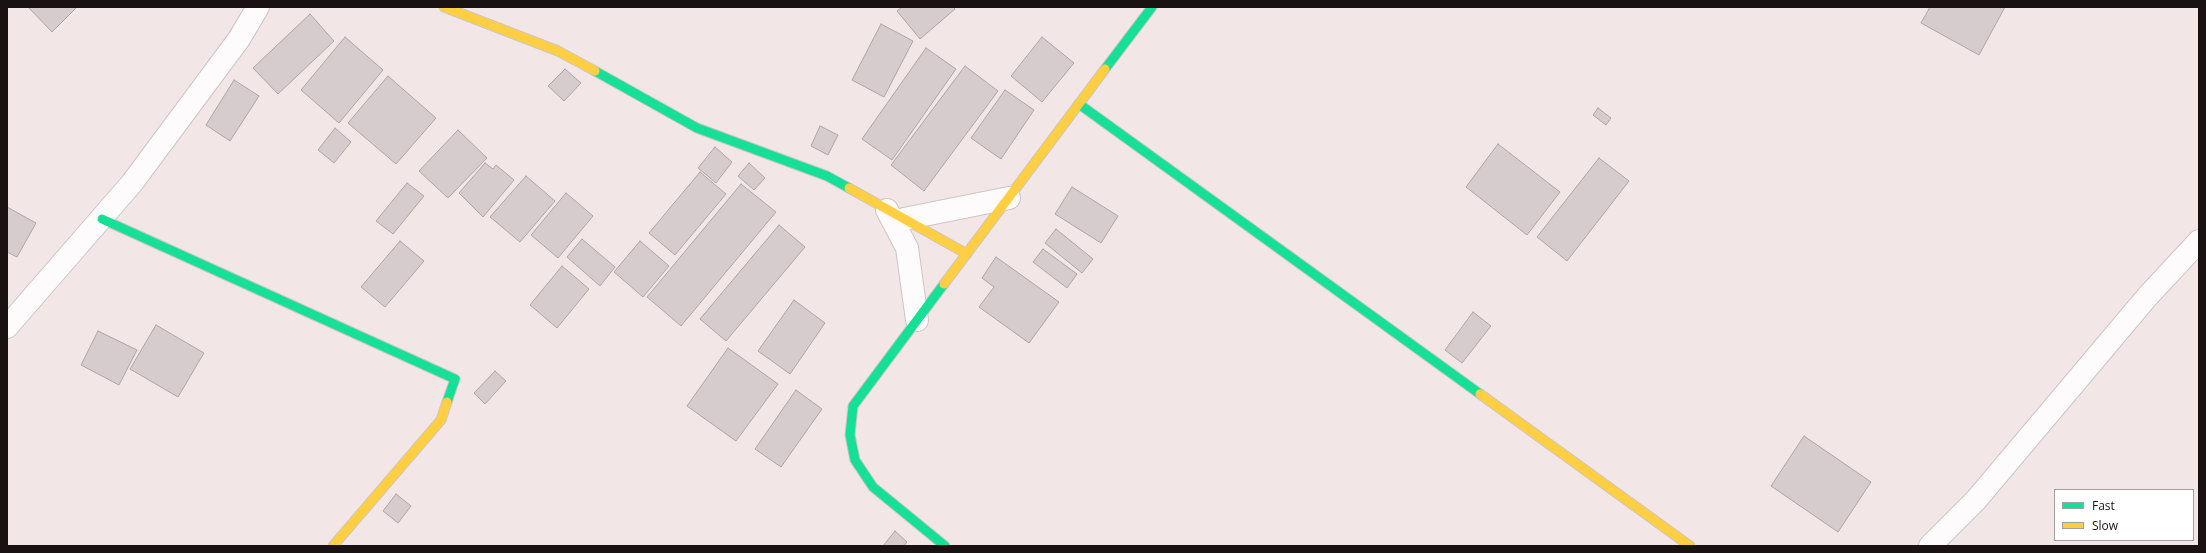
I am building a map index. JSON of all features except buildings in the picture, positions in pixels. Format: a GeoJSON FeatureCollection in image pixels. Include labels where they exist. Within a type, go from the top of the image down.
{"type":"FeatureCollection","features":[{"type":"Feature","properties":{"kind":"street"},"geometry":{"type":"LineString","coordinates":[[7,327],[132,183],[230,52],[258,7]]}},
{"type":"Feature","properties":{"kind":"street"},"geometry":{"type":"LineString","coordinates":[[444,7],[558,51],[697,128],[827,176],[967,254]]}},
{"type":"Feature","properties":{"kind":"street"},"geometry":{"type":"LineString","coordinates":[[945,546],[873,487],[855,460],[850,435],[853,406],[1152,7]]}},
{"type":"Feature","properties":{"kind":"street"},"geometry":{"type":"LineString","coordinates":[[1079,104],[1690,546]]}},
{"type":"Feature","properties":{"kind":"street"},"geometry":{"type":"LineString","coordinates":[[895,215],[1009,198]]}},
{"type":"Feature","properties":{"kind":"street"},"geometry":{"type":"LineString","coordinates":[[895,215],[907,248],[917,320]]}},
{"type":"Feature","properties":{"kind":"street"},"geometry":{"type":"LineString","coordinates":[[102,219],[392,349],[455,379],[441,420],[333,546]]}},
{"type":"Feature","properties":{"kind":"street"},"geometry":{"type":"LineString","coordinates":[[1930,546],[1976,500],[2147,297],[2199,241]]}},
{"type":"Feature","properties":{"kind":"traffic: fast"},"geometry":{"type":"LineString","coordinates":[[1105,69],[1152,7]]}},
{"type":"Feature","properties":{"kind":"traffic: fast"},"geometry":{"type":"LineString","coordinates":[[595,71],[697,128],[827,176],[849,188]]}},
{"type":"Feature","properties":{"kind":"traffic: fast"},"geometry":{"type":"LineString","coordinates":[[1079,104],[1480,394]]}},
{"type":"Feature","properties":{"kind":"traffic: fast"},"geometry":{"type":"LineString","coordinates":[[102,219],[455,379],[447,402]]}},
{"type":"Feature","properties":{"kind":"traffic: fast"},"geometry":{"type":"LineString","coordinates":[[944,284],[853,406],[850,435],[855,460],[873,487],[945,546]]}},
{"type":"Feature","properties":{"kind":"traffic: slow"},"geometry":{"type":"LineString","coordinates":[[444,7],[558,51],[595,71]]}},
{"type":"Feature","properties":{"kind":"traffic: slow"},"geometry":{"type":"LineString","coordinates":[[944,284],[1105,69]]}},
{"type":"Feature","properties":{"kind":"traffic: slow"},"geometry":{"type":"LineString","coordinates":[[849,188],[967,254]]}},
{"type":"Feature","properties":{"kind":"traffic: slow"},"geometry":{"type":"LineString","coordinates":[[1480,394],[1690,546]]}},
{"type":"Feature","properties":{"kind":"traffic: slow"},"geometry":{"type":"LineString","coordinates":[[333,546],[441,420],[447,402]]}}]}
